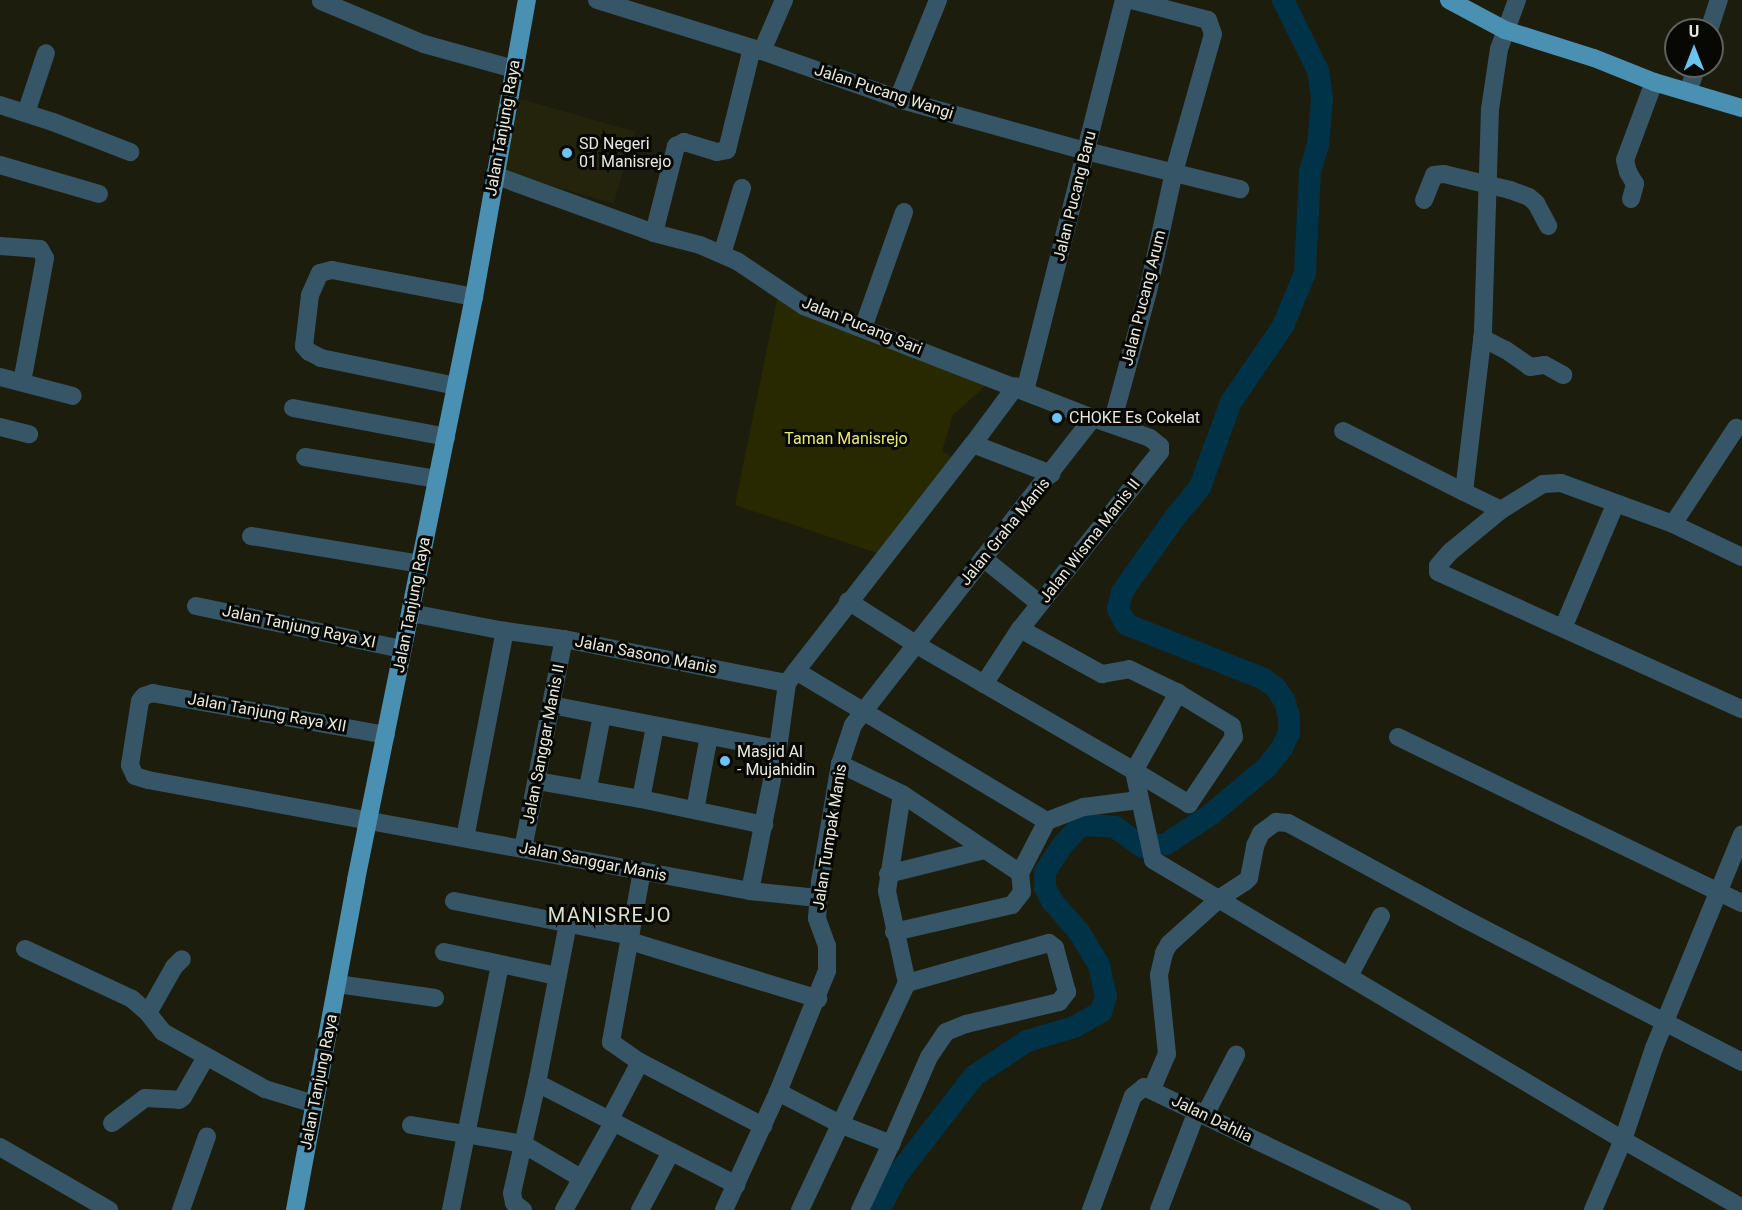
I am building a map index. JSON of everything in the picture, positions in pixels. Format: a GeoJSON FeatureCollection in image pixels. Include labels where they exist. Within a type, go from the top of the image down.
{"type":"FeatureCollection","features":[{"type":"Feature","properties":{"kind":"main road","name":"Jalan Tanjung Raya"},"geometry":{"type":"LineString","coordinates":[[295,1210],[402,649],[474,297],[526,0]]}},
{"type":"Feature","properties":{"kind":"main road"},"geometry":{"type":"LineString","coordinates":[[1449,0],[1505,30],[1594,58],[1654,82],[1742,108]]}},
{"type":"Feature","properties":{"kind":"street","name":"Jalan Pucang Wangi"},"geometry":{"type":"LineString","coordinates":[[597,0],[757,50],[898,99],[1086,151],[1240,189]]}},
{"type":"Feature","properties":{"kind":"street"},"geometry":{"type":"LineString","coordinates":[[654,233],[676,146],[684,142],[717,152],[727,150],[757,50],[784,0]]}},
{"type":"Feature","properties":{"kind":"street"},"geometry":{"type":"LineString","coordinates":[[898,99],[938,0]]}},
{"type":"Feature","properties":{"kind":"street","name":"Jalan Pucang Baru"},"geometry":{"type":"LineString","coordinates":[[1020,389],[1086,151],[1124,0]]}},
{"type":"Feature","properties":{"kind":"street","name":"Jalan Pucang Arum"},"geometry":{"type":"LineString","coordinates":[[1112,423],[1148,291],[1174,172],[1213,34],[1208,20],[1131,0]]}},
{"type":"Feature","properties":{"kind":"street"},"geometry":{"type":"LineString","coordinates":[[1464,492],[1482,338],[1490,109],[1496,60],[1517,0]]}},
{"type":"Feature","properties":{"kind":"street"},"geometry":{"type":"LineString","coordinates":[[1713,18],[1719,0]]}},
{"type":"Feature","properties":{"kind":"street"},"geometry":{"type":"LineString","coordinates":[[321,1],[424,44],[514,69]]}},
{"type":"Feature","properties":{"kind":"street"},"geometry":{"type":"LineString","coordinates":[[26,113],[46,53]]}},
{"type":"Feature","properties":{"kind":"street"},"geometry":{"type":"LineString","coordinates":[[1688,92],[1693,78]]}},
{"type":"Feature","properties":{"kind":"street"},"geometry":{"type":"LineString","coordinates":[[1631,199],[1635,184],[1628,172],[1625,160],[1654,82]]}},
{"type":"Feature","properties":{"kind":"street"},"geometry":{"type":"LineString","coordinates":[[0,105],[130,152]]}},
{"type":"Feature","properties":{"kind":"street"},"geometry":{"type":"LineString","coordinates":[[0,165],[99,194]]}},
{"type":"Feature","properties":{"kind":"street"},"geometry":{"type":"LineString","coordinates":[[1424,200],[1431,180],[1437,174],[1486,183],[1529,197],[1536,203],[1548,226]]}},
{"type":"Feature","properties":{"kind":"street","name":"Jalan Pucang Sari"},"geometry":{"type":"LineString","coordinates":[[494,175],[654,233],[700,245],[764,277],[804,306],[1150,438],[1160,446],[1160,452]]}},
{"type":"Feature","properties":{"kind":"street"},"geometry":{"type":"LineString","coordinates":[[722,255],[742,188]]}},
{"type":"Feature","properties":{"kind":"street"},"geometry":{"type":"LineString","coordinates":[[863,328],[904,212]]}},
{"type":"Feature","properties":{"kind":"street"},"geometry":{"type":"LineString","coordinates":[[0,246],[40,249],[45,258],[22,382]]}},
{"type":"Feature","properties":{"kind":"street"},"geometry":{"type":"LineString","coordinates":[[456,386],[321,358],[309,352],[304,346],[310,295],[320,273],[332,270],[474,297]]}},
{"type":"Feature","properties":{"kind":"street"},"geometry":{"type":"LineString","coordinates":[[1482,338],[1506,350],[1530,367],[1545,365],[1563,375]]}},
{"type":"Feature","properties":{"kind":"street"},"geometry":{"type":"LineString","coordinates":[[0,377],[73,396]]}},
{"type":"Feature","properties":{"kind":"street"},"geometry":{"type":"LineString","coordinates":[[750,891],[792,677],[848,601],[973,444],[1020,389]]}},
{"type":"Feature","properties":{"kind":"street"},"geometry":{"type":"LineString","coordinates":[[293,408],[446,437]]}},
{"type":"Feature","properties":{"kind":"street","name":"Jalan Graha Manis"},"geometry":{"type":"LineString","coordinates":[[917,645],[983,558],[1052,474],[1093,418]]}},
{"type":"Feature","properties":{"kind":"street"},"geometry":{"type":"LineString","coordinates":[[0,427],[28,435]]}},
{"type":"Feature","properties":{"kind":"street"},"geometry":{"type":"LineString","coordinates":[[1673,525],[1736,428]]}},
{"type":"Feature","properties":{"kind":"street"},"geometry":{"type":"LineString","coordinates":[[1342,431],[1501,510]]}},
{"type":"Feature","properties":{"kind":"street"},"geometry":{"type":"LineString","coordinates":[[973,444],[1052,474]]}},
{"type":"Feature","properties":{"kind":"street","name":"Jalan Wisma Manis II"},"geometry":{"type":"LineString","coordinates":[[984,684],[1020,629],[1160,452]]}},
{"type":"Feature","properties":{"kind":"street"},"geometry":{"type":"LineString","coordinates":[[305,457],[437,479]]}},
{"type":"Feature","properties":{"kind":"street"},"geometry":{"type":"LineString","coordinates":[[1742,556],[1673,525],[1615,505],[1573,486],[1550,482],[1501,510],[1450,552],[1438,566],[1438,572],[1742,709]]}},
{"type":"Feature","properties":{"kind":"street"},"geometry":{"type":"LineString","coordinates":[[1563,628],[1615,505]]}},
{"type":"Feature","properties":{"kind":"street"},"geometry":{"type":"LineString","coordinates":[[251,536],[420,564]]}},
{"type":"Feature","properties":{"kind":"street"},"geometry":{"type":"LineString","coordinates":[[983,558],[1040,604]]}},
{"type":"Feature","properties":{"kind":"street"},"geometry":{"type":"LineString","coordinates":[[848,601],[917,645],[1189,804],[1234,737],[1232,726],[1178,693],[1129,669],[1099,673],[1020,629]]}},
{"type":"Feature","properties":{"kind":"street","name":"Jalan Tanjung Raya XI"},"geometry":{"type":"LineString","coordinates":[[196,606],[402,649]]}},
{"type":"Feature","properties":{"kind":"street","name":"Jalan Sasono Manis"},"geometry":{"type":"LineString","coordinates":[[411,613],[505,631],[792,677]]}},
{"type":"Feature","properties":{"kind":"street"},"geometry":{"type":"LineString","coordinates":[[465,838],[505,631]]}},
{"type":"Feature","properties":{"kind":"street","name":"Jalan Sanggar Manis II"},"geometry":{"type":"LineString","coordinates":[[523,849],[564,639]]}},
{"type":"Feature","properties":{"kind":"street","name":"Jalan Tumpak Manis"},"geometry":{"type":"LineString","coordinates":[[724,1210],[778,1092],[828,970],[828,955],[817,918],[818,898],[845,742],[862,711],[917,645]]}},
{"type":"Feature","properties":{"kind":"street"},"geometry":{"type":"LineString","coordinates":[[792,677],[862,711],[1047,821]]}},
{"type":"Feature","properties":{"kind":"street"},"geometry":{"type":"LineString","coordinates":[[1178,693],[1134,771],[1153,860],[1740,1208]]}},
{"type":"Feature","properties":{"kind":"street","name":"Jalan Sanggar Manis"},"geometry":{"type":"LineString","coordinates":[[148,694],[139,707],[130,765],[135,776],[148,780],[750,891],[818,898]]}},
{"type":"Feature","properties":{"kind":"street","name":"Jalan Tanjung Raya XII"},"geometry":{"type":"LineString","coordinates":[[148,694],[305,719],[386,735]]}},
{"type":"Feature","properties":{"kind":"street"},"geometry":{"type":"LineString","coordinates":[[551,705],[778,749]]}},
{"type":"Feature","properties":{"kind":"street"},"geometry":{"type":"LineString","coordinates":[[588,788],[603,715]]}},
{"type":"Feature","properties":{"kind":"street"},"geometry":{"type":"LineString","coordinates":[[641,799],[655,726]]}},
{"type":"Feature","properties":{"kind":"street"},"geometry":{"type":"LineString","coordinates":[[695,810],[709,736]]}},
{"type":"Feature","properties":{"kind":"street"},"geometry":{"type":"LineString","coordinates":[[1398,738],[1742,903]]}},
{"type":"Feature","properties":{"kind":"street"},"geometry":{"type":"LineString","coordinates":[[840,764],[903,795],[1020,873]]}},
{"type":"Feature","properties":{"kind":"street"},"geometry":{"type":"LineString","coordinates":[[537,781],[588,788],[764,825]]}},
{"type":"Feature","properties":{"kind":"street"},"geometry":{"type":"LineString","coordinates":[[806,1208],[907,983],[894,932],[887,891],[888,874],[903,795]]}},
{"type":"Feature","properties":{"kind":"street"},"geometry":{"type":"LineString","coordinates":[[894,932],[1012,904],[1023,892],[1020,873],[1047,821],[1084,807],[1139,800]]}},
{"type":"Feature","properties":{"kind":"street"},"geometry":{"type":"LineString","coordinates":[[1152,1089],[1167,1054],[1159,975],[1164,953],[1169,944],[1220,898],[1249,878],[1255,846],[1261,833],[1276,822],[1288,823],[1742,1062]]}},
{"type":"Feature","properties":{"kind":"street"},"geometry":{"type":"LineString","coordinates":[[1593,1210],[1623,1140],[1654,1048],[1666,1024],[1742,834]]}},
{"type":"Feature","properties":{"kind":"street"},"geometry":{"type":"LineString","coordinates":[[888,874],[984,850]]}},
{"type":"Feature","properties":{"kind":"street"},"geometry":{"type":"LineString","coordinates":[[642,871],[610,1039],[616,1047],[640,1062],[763,1126]]}},
{"type":"Feature","properties":{"kind":"street"},"geometry":{"type":"LineString","coordinates":[[454,901],[630,939],[818,999]]}},
{"type":"Feature","properties":{"kind":"street"},"geometry":{"type":"LineString","coordinates":[[1349,976],[1381,916]]}},
{"type":"Feature","properties":{"kind":"street"},"geometry":{"type":"LineString","coordinates":[[523,1210],[514,1203],[512,1193],[537,1083],[568,924]]}},
{"type":"Feature","properties":{"kind":"street"},"geometry":{"type":"LineString","coordinates":[[860,1210],[929,1057],[946,1032],[966,1024],[1059,1002],[1067,992],[1055,948],[1049,943],[907,983]]}},
{"type":"Feature","properties":{"kind":"street"},"geometry":{"type":"LineString","coordinates":[[25,949],[132,999],[148,1012],[163,1032],[265,1089],[314,1104]]}},
{"type":"Feature","properties":{"kind":"street"},"geometry":{"type":"LineString","coordinates":[[444,952],[557,976]]}},
{"type":"Feature","properties":{"kind":"street"},"geometry":{"type":"LineString","coordinates":[[148,1012],[174,967],[183,959]]}},
{"type":"Feature","properties":{"kind":"street"},"geometry":{"type":"LineString","coordinates":[[451,1210],[468,1135],[500,965]]}},
{"type":"Feature","properties":{"kind":"street"},"geometry":{"type":"LineString","coordinates":[[338,984],[435,998]]}},
{"type":"Feature","properties":{"kind":"street"},"geometry":{"type":"LineString","coordinates":[[1159,1210],[1201,1113],[1236,1055]]}},
{"type":"Feature","properties":{"kind":"street"},"geometry":{"type":"LineString","coordinates":[[112,1123],[145,1098],[178,1100],[183,1097],[206,1057]]}},
{"type":"Feature","properties":{"kind":"street"},"geometry":{"type":"LineString","coordinates":[[564,1210],[640,1062]]}},
{"type":"Feature","properties":{"kind":"street"},"geometry":{"type":"LineString","coordinates":[[537,1083],[736,1185]]}},
{"type":"Feature","properties":{"kind":"street","name":"Jalan Dahlia"},"geometry":{"type":"LineString","coordinates":[[1091,1210],[1133,1096],[1144,1087],[1402,1210]]}},
{"type":"Feature","properties":{"kind":"street"},"geometry":{"type":"LineString","coordinates":[[778,1092],[842,1125],[891,1144],[892,1142]]}},
{"type":"Feature","properties":{"kind":"street"},"geometry":{"type":"LineString","coordinates":[[411,1125],[523,1144],[581,1178]]}},
{"type":"Feature","properties":{"kind":"street"},"geometry":{"type":"LineString","coordinates":[[181,1210],[207,1136]]}},
{"type":"Feature","properties":{"kind":"street"},"geometry":{"type":"LineString","coordinates":[[0,1147],[110,1210]]}},
{"type":"Feature","properties":{"kind":"street"},"geometry":{"type":"LineString","coordinates":[[640,1210],[671,1152]]}},
{"type":"Feature","properties":{"kind":"shaded area","name":"SD Negeri 01 Manisrejo"},"geometry":{"type":"Polygon","coordinates":[[[521,99],[634,132],[614,204],[500,171],[521,99]]]}},
{"type":"Feature","properties":{"kind":"green space","name":"Taman Manisrejo"},"geometry":{"type":"Polygon","coordinates":[[[778,295],[992,380],[953,415],[942,451],[957,460],[880,554],[735,505],[778,295]]]}},
{"type":"Feature","properties":{"kind":"waterway"},"geometry":{"type":"LineString","coordinates":[[879,1210],[898,1174],[974,1076],[1027,1041],[1074,1027],[1101,1012],[1106,996],[1099,965],[1079,932],[1052,901],[1045,887],[1045,872],[1061,847],[1081,825],[1115,827],[1143,847],[1166,844],[1210,815],[1266,768],[1282,748],[1289,733],[1289,717],[1285,702],[1276,688],[1264,679],[1126,624],[1118,609],[1122,592],[1176,516],[1200,487],[1231,402],[1283,326],[1305,273],[1310,171],[1318,145],[1322,98],[1318,71],[1283,0]]}},
{"type":"Feature","properties":{"kind":"place","name":"SD Negeri 01 Manisrejo"},"geometry":{"type":"Point","coordinates":[567,153]}},
{"type":"Feature","properties":{"kind":"place","name":"CHOKE Es Cokelat"},"geometry":{"type":"Point","coordinates":[1057,418]}},
{"type":"Feature","properties":{"kind":"place","name":"Masjid Al - Mujahidin"},"geometry":{"type":"Point","coordinates":[725,761]}},
{"type":"Feature","properties":{"kind":"district","name":"MANISREJO"},"geometry":{"type":"Point","coordinates":[610,915]}}]}
